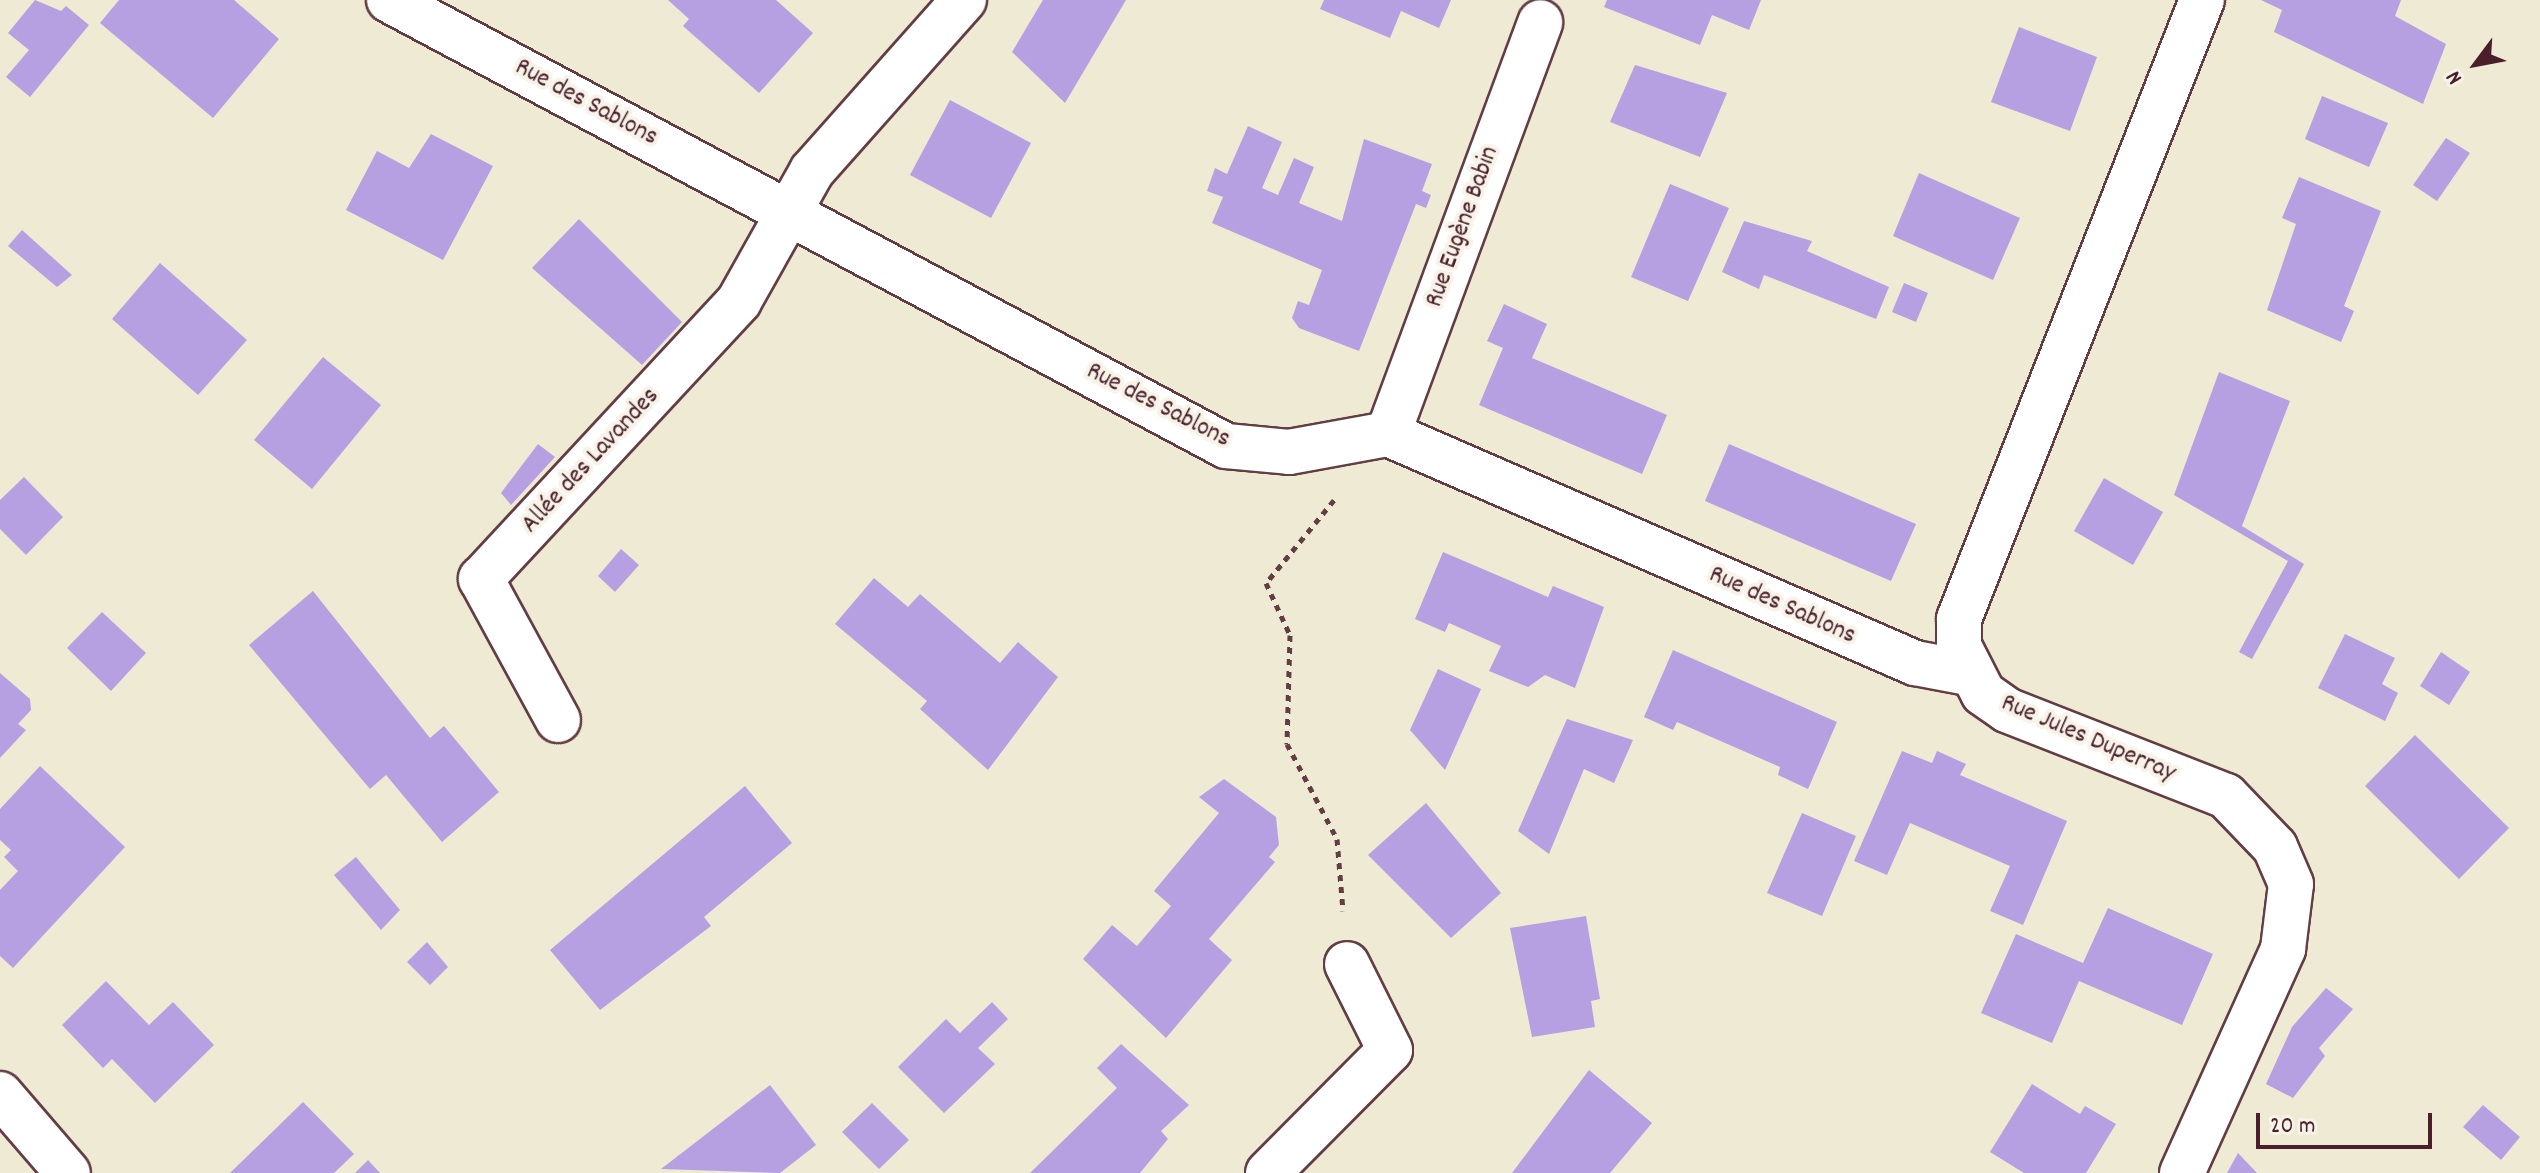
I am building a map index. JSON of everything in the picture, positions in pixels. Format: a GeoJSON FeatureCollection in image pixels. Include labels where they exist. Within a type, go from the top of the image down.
{"type":"FeatureCollection","features":[{"type":"Feature","properties":{"kind":"street","name":"Rue des Sablons"},"geometry":{"type":"LineString","coordinates":[[389,0],[793,212],[1226,446],[1289,452],[1388,434],[1915,663],[1968,673]]}},
{"type":"Feature","properties":{"kind":"street"},"geometry":{"type":"LineString","coordinates":[[793,212],[812,171],[964,0]]}},
{"type":"Feature","properties":{"kind":"street"},"geometry":{"type":"LineString","coordinates":[[1968,673],[1959,646],[1966,593],[2202,0]]}},
{"type":"Feature","properties":{"kind":"street","name":"Rue Eugène Babin"},"geometry":{"type":"LineString","coordinates":[[1388,434],[1540,22]]}},
{"type":"Feature","properties":{"kind":"street","name":"Allée des Lavandes"},"geometry":{"type":"LineString","coordinates":[[558,720],[481,579],[739,301],[793,212]]}},
{"type":"Feature","properties":{"kind":"street","name":"Rue Jules Duperray"},"geometry":{"type":"LineString","coordinates":[[1968,673],[2007,710],[2226,796],[2275,847],[2291,884],[2283,949],[2182,1173]]}},
{"type":"Feature","properties":{"kind":"street"},"geometry":{"type":"LineString","coordinates":[[1268,1173],[1390,1050],[1347,964]]}},
{"type":"Feature","properties":{"kind":"street"},"geometry":{"type":"LineString","coordinates":[[0,1094],[68,1173]]}},
{"type":"Feature","properties":{"kind":"path"},"geometry":{"type":"LineString","coordinates":[[1347,964],[1337,839],[1287,744],[1290,635],[1266,583],[1388,434]]}},
{"type":"Feature","properties":{"kind":"building"},"geometry":{"type":"Polygon","coordinates":[[[35,0],[61,11],[66,6],[89,25],[30,97],[6,77],[29,50],[8,33],[35,0]]]}},
{"type":"Feature","properties":{"kind":"building"},"geometry":{"type":"Polygon","coordinates":[[[119,0],[234,0],[279,39],[213,118],[100,23],[119,0]]]}},
{"type":"Feature","properties":{"kind":"building"},"geometry":{"type":"Polygon","coordinates":[[[668,0],[776,0],[813,33],[759,93],[683,26],[689,19],[668,0]]]}},
{"type":"Feature","properties":{"kind":"building"},"geometry":{"type":"Polygon","coordinates":[[[1043,0],[1126,0],[1065,103],[1012,52],[1043,0]]]}},
{"type":"Feature","properties":{"kind":"building"},"geometry":{"type":"Polygon","coordinates":[[[1324,0],[1451,0],[1439,28],[1401,11],[1390,38],[1320,9],[1324,0]]]}},
{"type":"Feature","properties":{"kind":"building"},"geometry":{"type":"Polygon","coordinates":[[[1607,0],[1761,0],[1749,30],[1712,15],[1700,45],[1604,7],[1607,0]]]}},
{"type":"Feature","properties":{"kind":"building"},"geometry":{"type":"Polygon","coordinates":[[[2261,0],[2401,0],[2395,16],[2446,44],[2423,104],[2274,32],[2282,10],[2261,0]]]}},
{"type":"Feature","properties":{"kind":"building"},"geometry":{"type":"Polygon","coordinates":[[[2019,27],[2097,57],[2070,131],[1991,102],[2019,27]]]}},
{"type":"Feature","properties":{"kind":"building"},"geometry":{"type":"Polygon","coordinates":[[[1635,65],[1727,93],[1700,157],[1610,122],[1635,65]]]}},
{"type":"Feature","properties":{"kind":"building"},"geometry":{"type":"Polygon","coordinates":[[[2322,96],[2388,123],[2369,167],[2305,139],[2322,96]]]}},
{"type":"Feature","properties":{"kind":"building"},"geometry":{"type":"Polygon","coordinates":[[[950,100],[1031,143],[991,218],[910,175],[950,100]]]}},
{"type":"Feature","properties":{"kind":"building"},"geometry":{"type":"Polygon","coordinates":[[[1248,126],[1282,142],[1262,188],[1278,195],[1294,158],[1314,167],[1299,203],[1342,221],[1364,139],[1432,164],[1422,191],[1431,195],[1426,208],[1416,204],[1359,351],[1299,328],[1292,318],[1298,301],[1309,305],[1322,270],[1212,223],[1223,197],[1207,191],[1215,168],[1227,174],[1248,126]]]}},
{"type":"Feature","properties":{"kind":"building"},"geometry":{"type":"Polygon","coordinates":[[[431,134],[493,166],[443,260],[346,210],[377,151],[409,168],[431,134]]]}},
{"type":"Feature","properties":{"kind":"building"},"geometry":{"type":"Polygon","coordinates":[[[2446,138],[2470,153],[2437,201],[2413,185],[2446,138]]]}},
{"type":"Feature","properties":{"kind":"building"},"geometry":{"type":"Polygon","coordinates":[[[1919,173],[2020,218],[1993,280],[1893,236],[1919,173]]]}},
{"type":"Feature","properties":{"kind":"building"},"geometry":{"type":"Polygon","coordinates":[[[2299,177],[2381,211],[2344,306],[2354,311],[2341,342],[2267,310],[2296,224],[2282,218],[2299,177]]]}},
{"type":"Feature","properties":{"kind":"building"},"geometry":{"type":"Polygon","coordinates":[[[1670,184],[1729,208],[1688,301],[1631,277],[1670,184]]]}},
{"type":"Feature","properties":{"kind":"building"},"geometry":{"type":"Polygon","coordinates":[[[579,219],[682,322],[642,365],[532,268],[579,219]]]}},
{"type":"Feature","properties":{"kind":"building"},"geometry":{"type":"Polygon","coordinates":[[[1744,221],[1812,241],[1807,251],[1889,287],[1876,319],[1764,275],[1759,289],[1722,272],[1744,221]]]}},
{"type":"Feature","properties":{"kind":"building"},"geometry":{"type":"Polygon","coordinates":[[[22,230],[72,275],[57,287],[8,246],[22,230]]]}},
{"type":"Feature","properties":{"kind":"building"},"geometry":{"type":"Polygon","coordinates":[[[160,263],[247,340],[198,395],[112,319],[160,263]]]}},
{"type":"Feature","properties":{"kind":"building"},"geometry":{"type":"Polygon","coordinates":[[[1904,283],[1928,293],[1916,322],[1892,312],[1904,283]]]}},
{"type":"Feature","properties":{"kind":"building"},"geometry":{"type":"Polygon","coordinates":[[[1504,304],[1547,324],[1532,358],[1667,415],[1642,474],[1479,405],[1503,348],[1487,341],[1504,304]]]}},
{"type":"Feature","properties":{"kind":"building"},"geometry":{"type":"Polygon","coordinates":[[[323,357],[381,405],[312,489],[254,440],[323,357]]]}},
{"type":"Feature","properties":{"kind":"building"},"geometry":{"type":"Polygon","coordinates":[[[2219,372],[2290,401],[2242,526],[2304,564],[2252,659],[2239,652],[2288,561],[2174,495],[2219,372]]]}},
{"type":"Feature","properties":{"kind":"building"},"geometry":{"type":"Polygon","coordinates":[[[538,444],[555,457],[511,505],[501,493],[538,444]]]}},
{"type":"Feature","properties":{"kind":"building"},"geometry":{"type":"Polygon","coordinates":[[[1729,444],[1916,524],[1891,581],[1705,501],[1729,444]]]}},
{"type":"Feature","properties":{"kind":"building"},"geometry":{"type":"Polygon","coordinates":[[[24,477],[63,517],[26,555],[0,529],[0,500],[24,477]]]}},
{"type":"Feature","properties":{"kind":"building"},"geometry":{"type":"Polygon","coordinates":[[[2104,478],[2163,512],[2133,565],[2074,531],[2104,478]]]}},
{"type":"Feature","properties":{"kind":"building"},"geometry":{"type":"Polygon","coordinates":[[[621,549],[639,565],[615,592],[598,576],[621,549]]]}},
{"type":"Feature","properties":{"kind":"building"},"geometry":{"type":"Polygon","coordinates":[[[1443,552],[1548,597],[1553,586],[1604,607],[1575,688],[1545,675],[1528,687],[1489,671],[1501,646],[1449,623],[1445,632],[1415,619],[1443,552]]]}},
{"type":"Feature","properties":{"kind":"building"},"geometry":{"type":"Polygon","coordinates":[[[874,578],[908,607],[920,594],[1000,663],[1018,642],[1058,677],[988,770],[920,709],[927,701],[835,624],[874,578]]]}},
{"type":"Feature","properties":{"kind":"building"},"geometry":{"type":"Polygon","coordinates":[[[313,591],[430,738],[444,726],[499,792],[442,842],[386,775],[370,789],[249,645],[313,591]]]}},
{"type":"Feature","properties":{"kind":"building"},"geometry":{"type":"Polygon","coordinates":[[[102,612],[146,653],[111,691],[67,648],[102,612]]]}},
{"type":"Feature","properties":{"kind":"building"},"geometry":{"type":"Polygon","coordinates":[[[2345,634],[2395,658],[2382,684],[2398,693],[2385,721],[2318,688],[2345,634]]]}},
{"type":"Feature","properties":{"kind":"building"},"geometry":{"type":"Polygon","coordinates":[[[1673,650],[1837,722],[1808,789],[1778,775],[1780,767],[1677,722],[1673,730],[1644,717],[1673,650]]]}},
{"type":"Feature","properties":{"kind":"building"},"geometry":{"type":"Polygon","coordinates":[[[2441,652],[2470,672],[2449,705],[2420,686],[2441,652]]]}},
{"type":"Feature","properties":{"kind":"building"},"geometry":{"type":"Polygon","coordinates":[[[1438,669],[1481,689],[1445,770],[1410,730],[1438,669]]]}},
{"type":"Feature","properties":{"kind":"building"},"geometry":{"type":"Polygon","coordinates":[[[0,673],[30,699],[31,710],[18,724],[26,730],[0,758],[0,673]]]}},
{"type":"Feature","properties":{"kind":"building"},"geometry":{"type":"Polygon","coordinates":[[[1567,719],[1633,740],[1614,783],[1584,769],[1549,854],[1518,831],[1567,719]]]}},
{"type":"Feature","properties":{"kind":"building"},"geometry":{"type":"Polygon","coordinates":[[[2415,735],[2509,828],[2459,879],[2365,786],[2415,735]]]}},
{"type":"Feature","properties":{"kind":"building"},"geometry":{"type":"Polygon","coordinates":[[[1902,751],[1932,763],[1937,751],[1966,764],[1960,775],[2067,821],[2023,925],[1990,911],[2010,866],[1910,823],[1887,875],[1854,861],[1902,751]]]}},
{"type":"Feature","properties":{"kind":"building"},"geometry":{"type":"Polygon","coordinates":[[[40,766],[125,847],[13,968],[0,956],[0,890],[18,871],[4,857],[11,850],[0,840],[0,809],[40,766]]]}},
{"type":"Feature","properties":{"kind":"building"},"geometry":{"type":"Polygon","coordinates":[[[1224,779],[1276,817],[1279,845],[1269,857],[1275,862],[1209,939],[1232,960],[1166,1038],[1083,959],[1112,925],[1137,946],[1171,906],[1154,891],[1219,813],[1199,797],[1224,779]]]}},
{"type":"Feature","properties":{"kind":"building"},"geometry":{"type":"Polygon","coordinates":[[[745,786],[792,843],[704,917],[711,926],[600,1010],[550,950],[745,786]]]}},
{"type":"Feature","properties":{"kind":"building"},"geometry":{"type":"Polygon","coordinates":[[[1426,803],[1501,893],[1451,938],[1368,855],[1426,803]]]}},
{"type":"Feature","properties":{"kind":"building"},"geometry":{"type":"Polygon","coordinates":[[[1802,813],[1856,836],[1822,916],[1767,893],[1802,813]]]}},
{"type":"Feature","properties":{"kind":"building"},"geometry":{"type":"Polygon","coordinates":[[[356,857],[400,910],[381,930],[334,875],[356,857]]]}},
{"type":"Feature","properties":{"kind":"building"},"geometry":{"type":"Polygon","coordinates":[[[2108,908],[2213,954],[2182,1025],[2079,981],[2052,1043],[1981,1013],[2016,934],[2083,963],[2108,908]]]}},
{"type":"Feature","properties":{"kind":"building"},"geometry":{"type":"Polygon","coordinates":[[[1586,916],[1600,999],[1591,1001],[1595,1027],[1532,1037],[1510,928],[1586,916]]]}},
{"type":"Feature","properties":{"kind":"building"},"geometry":{"type":"Polygon","coordinates":[[[427,942],[448,967],[430,985],[407,962],[427,942]]]}},
{"type":"Feature","properties":{"kind":"building"},"geometry":{"type":"Polygon","coordinates":[[[106,981],[149,1025],[173,1002],[214,1045],[155,1103],[112,1059],[103,1068],[62,1025],[106,981]]]}},
{"type":"Feature","properties":{"kind":"building"},"geometry":{"type":"Polygon","coordinates":[[[2326,988],[2353,1009],[2319,1048],[2325,1056],[2293,1098],[2266,1084],[2292,1027],[2326,988]]]}},
{"type":"Feature","properties":{"kind":"building"},"geometry":{"type":"Polygon","coordinates":[[[992,1002],[1008,1019],[978,1048],[995,1064],[944,1113],[898,1067],[946,1019],[960,1033],[992,1002]]]}},
{"type":"Feature","properties":{"kind":"building"},"geometry":{"type":"Polygon","coordinates":[[[1121,1044],[1189,1105],[1161,1131],[1168,1139],[1140,1173],[1030,1173],[1117,1088],[1097,1068],[1121,1044]]]}},
{"type":"Feature","properties":{"kind":"building"},"geometry":{"type":"Polygon","coordinates":[[[1589,1070],[1652,1123],[1610,1173],[1512,1173],[1589,1070]]]}},
{"type":"Feature","properties":{"kind":"building"},"geometry":{"type":"Polygon","coordinates":[[[2032,1084],[2080,1114],[2085,1106],[2116,1124],[2086,1173],[2024,1173],[1990,1152],[2032,1084]]]}},
{"type":"Feature","properties":{"kind":"building"},"geometry":{"type":"Polygon","coordinates":[[[770,1085],[816,1145],[780,1173],[661,1169],[770,1085]]]}},
{"type":"Feature","properties":{"kind":"building"},"geometry":{"type":"Polygon","coordinates":[[[303,1102],[354,1154],[334,1173],[230,1173],[303,1102]]]}},
{"type":"Feature","properties":{"kind":"building"},"geometry":{"type":"Polygon","coordinates":[[[872,1103],[909,1140],[879,1169],[842,1132],[872,1103]]]}},
{"type":"Feature","properties":{"kind":"building"},"geometry":{"type":"Polygon","coordinates":[[[2483,1105],[2520,1137],[2501,1160],[2463,1127],[2483,1105]]]}},
{"type":"Feature","properties":{"kind":"building"},"geometry":{"type":"Polygon","coordinates":[[[2238,1153],[2257,1173],[2227,1173],[2238,1153]]]}},
{"type":"Feature","properties":{"kind":"building"},"geometry":{"type":"Polygon","coordinates":[[[368,1160],[380,1173],[355,1173],[368,1160]]]}}]}
